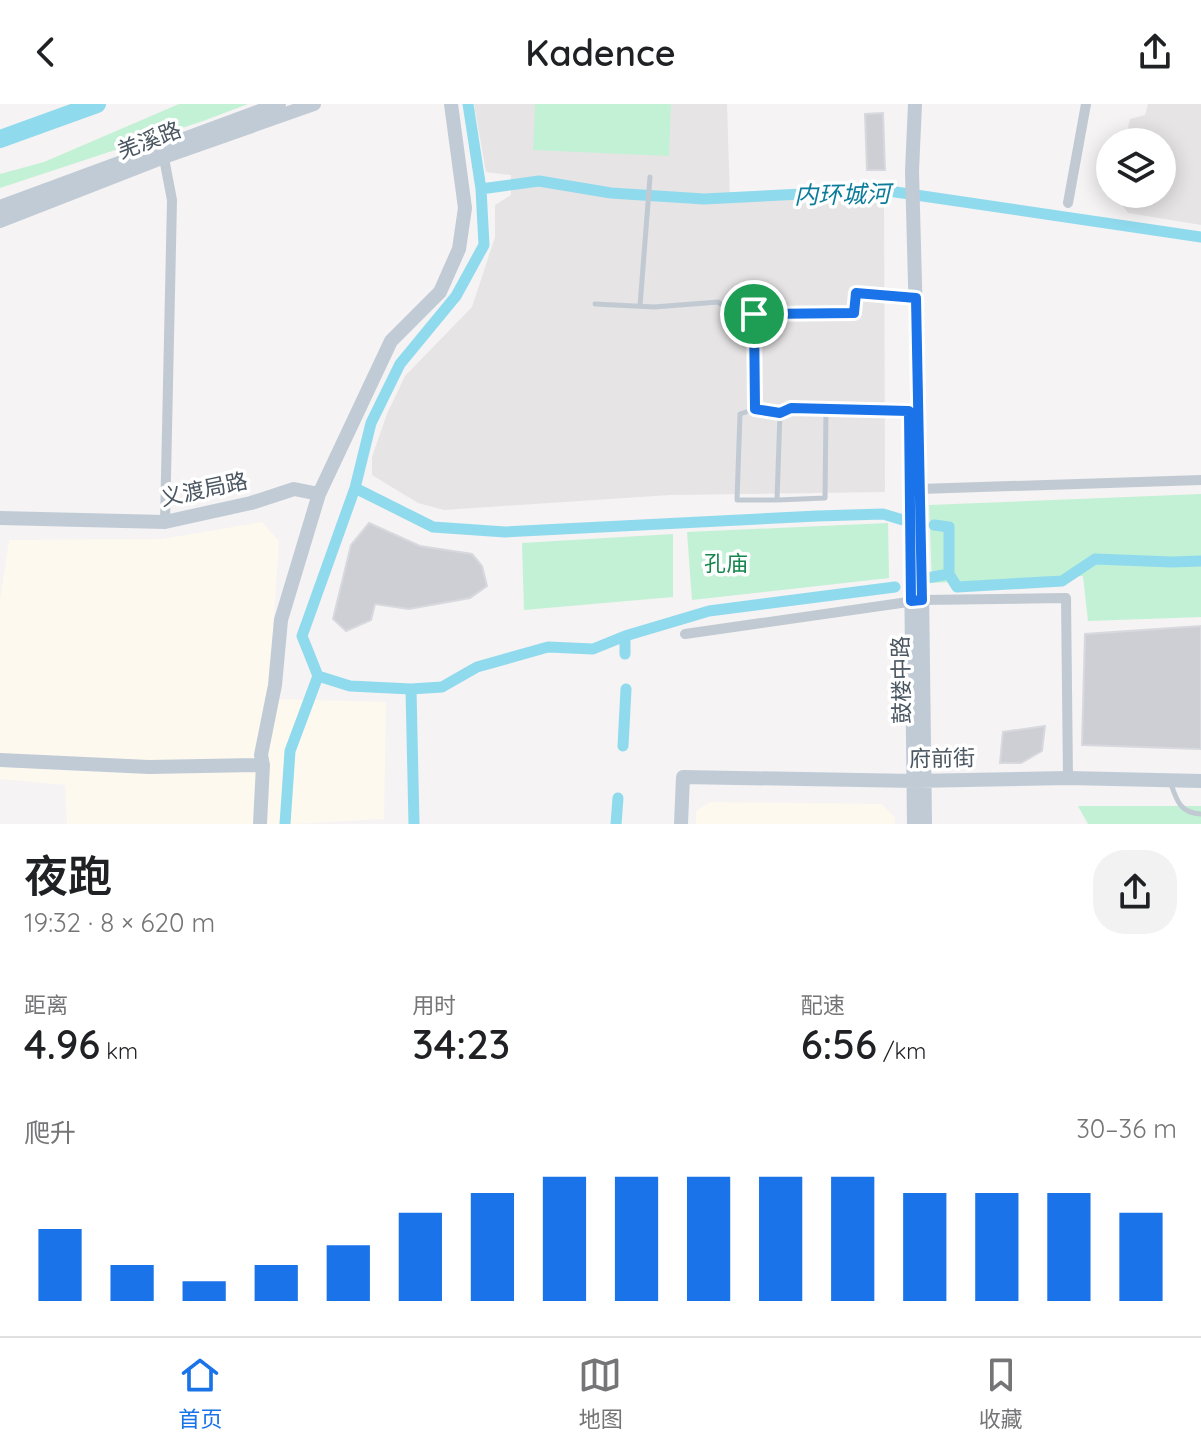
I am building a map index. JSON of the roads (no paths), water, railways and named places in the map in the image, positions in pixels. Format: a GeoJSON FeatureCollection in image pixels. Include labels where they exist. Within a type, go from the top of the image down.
{"type":"FeatureCollection","features":[{"type":"Feature","properties":{"kind":"street","name":"羌溪路"},"geometry":{"type":"LineString","coordinates":[[0,221],[48,197],[279,104]]}},
{"type":"Feature","properties":{"kind":"street","name":"羌溪路"},"geometry":{"type":"LineString","coordinates":[[162,152],[314,104]]}},
{"type":"Feature","properties":{"kind":"street"},"geometry":{"type":"LineString","coordinates":[[260,824],[261,755],[275,685],[281,620],[319,494],[391,341],[440,292],[459,249],[465,208],[451,104]]}},
{"type":"Feature","properties":{"kind":"street"},"geometry":{"type":"LineString","coordinates":[[906,104],[909,192]]}},
{"type":"Feature","properties":{"kind":"street","name":"鼓楼中路"},"geometry":{"type":"LineString","coordinates":[[915,104],[909,192],[914,411],[920,489],[916,601],[920,781],[925,824]]}},
{"type":"Feature","properties":{"kind":"street"},"geometry":{"type":"LineString","coordinates":[[1068,203],[1086,104]]}},
{"type":"Feature","properties":{"kind":"street"},"geometry":{"type":"LineString","coordinates":[[162,152],[172,200],[165,522]]}},
{"type":"Feature","properties":{"kind":"street","name":"羌溪路"},"geometry":{"type":"LineString","coordinates":[[0,207],[48,197]]}},
{"type":"Feature","properties":{"kind":"street"},"geometry":{"type":"LineString","coordinates":[[914,411],[916,601]]}},
{"type":"Feature","properties":{"kind":"street"},"geometry":{"type":"LineString","coordinates":[[920,489],[1201,480]]}},
{"type":"Feature","properties":{"kind":"street","name":"义渡局路"},"geometry":{"type":"LineString","coordinates":[[0,518],[165,522],[251,503],[294,489],[319,494]]}},
{"type":"Feature","properties":{"kind":"street"},"geometry":{"type":"LineString","coordinates":[[685,634],[916,601],[1066,598],[1068,778]]}},
{"type":"Feature","properties":{"kind":"street"},"geometry":{"type":"LineString","coordinates":[[0,760],[149,767],[263,765]]}},
{"type":"Feature","properties":{"kind":"street","name":"府前街"},"geometry":{"type":"LineString","coordinates":[[681,824],[683,777],[1201,781]]}},
{"type":"Feature","properties":{"kind":"street"},"geometry":{"type":"LineString","coordinates":[[914,824],[920,781]]}},
{"type":"Feature","properties":{"kind":"lane"},"geometry":{"type":"LineString","coordinates":[[640,306],[650,177]]}},
{"type":"Feature","properties":{"kind":"lane"},"geometry":{"type":"LineString","coordinates":[[595,304],[640,306],[718,302],[733,313],[854,313],[856,293],[912,297]]}},
{"type":"Feature","properties":{"kind":"lane"},"geometry":{"type":"LineString","coordinates":[[754,314],[755,409]]}},
{"type":"Feature","properties":{"kind":"lane"},"geometry":{"type":"LineString","coordinates":[[826,409],[825,498],[737,500],[740,414],[755,409],[780,413],[791,408],[914,411]]}},
{"type":"Feature","properties":{"kind":"lane"},"geometry":{"type":"LineString","coordinates":[[777,500],[780,413]]}},
{"type":"Feature","properties":{"kind":"lane"},"geometry":{"type":"LineString","coordinates":[[1169,779],[1183,809],[1201,814]]}},
{"type":"Feature","properties":{"kind":"waterway"},"geometry":{"type":"LineString","coordinates":[[0,139],[97,104]]}},
{"type":"Feature","properties":{"kind":"waterway"},"geometry":{"type":"LineString","coordinates":[[285,824],[290,751],[318,676],[302,636],[355,488],[371,423],[400,364],[456,296],[484,245],[481,189],[468,104]]}},
{"type":"Feature","properties":{"kind":"waterway","name":"内环城河"},"geometry":{"type":"LineString","coordinates":[[481,189],[539,181],[611,193],[704,199],[882,190],[1201,237]]}},
{"type":"Feature","properties":{"kind":"waterway"},"geometry":{"type":"LineString","coordinates":[[355,488],[433,527],[505,532],[883,514],[903,520]]}},
{"type":"Feature","properties":{"kind":"waterway"},"geometry":{"type":"LineString","coordinates":[[934,525],[949,527],[949,574],[957,587],[1062,581],[1095,559],[1201,561]]}},
{"type":"Feature","properties":{"kind":"waterway"},"geometry":{"type":"LineString","coordinates":[[927,578],[949,574]]}},
{"type":"Feature","properties":{"kind":"waterway"},"geometry":{"type":"LineString","coordinates":[[411,689],[442,687],[477,667],[548,647],[593,649],[709,611],[895,587]]}},
{"type":"Feature","properties":{"kind":"waterway"},"geometry":{"type":"LineString","coordinates":[[625,636],[625,654]]}},
{"type":"Feature","properties":{"kind":"waterway"},"geometry":{"type":"LineString","coordinates":[[318,676],[350,686],[411,689],[414,824]]}},
{"type":"Feature","properties":{"kind":"waterway"},"geometry":{"type":"LineString","coordinates":[[623,746],[626,689]]}},
{"type":"Feature","properties":{"kind":"waterway"},"geometry":{"type":"LineString","coordinates":[[616,824],[618,798]]}},
{"type":"Feature","properties":{"kind":"park label","name":"孔庙"},"geometry":{"type":"Point","coordinates":[726,563]}}]}
